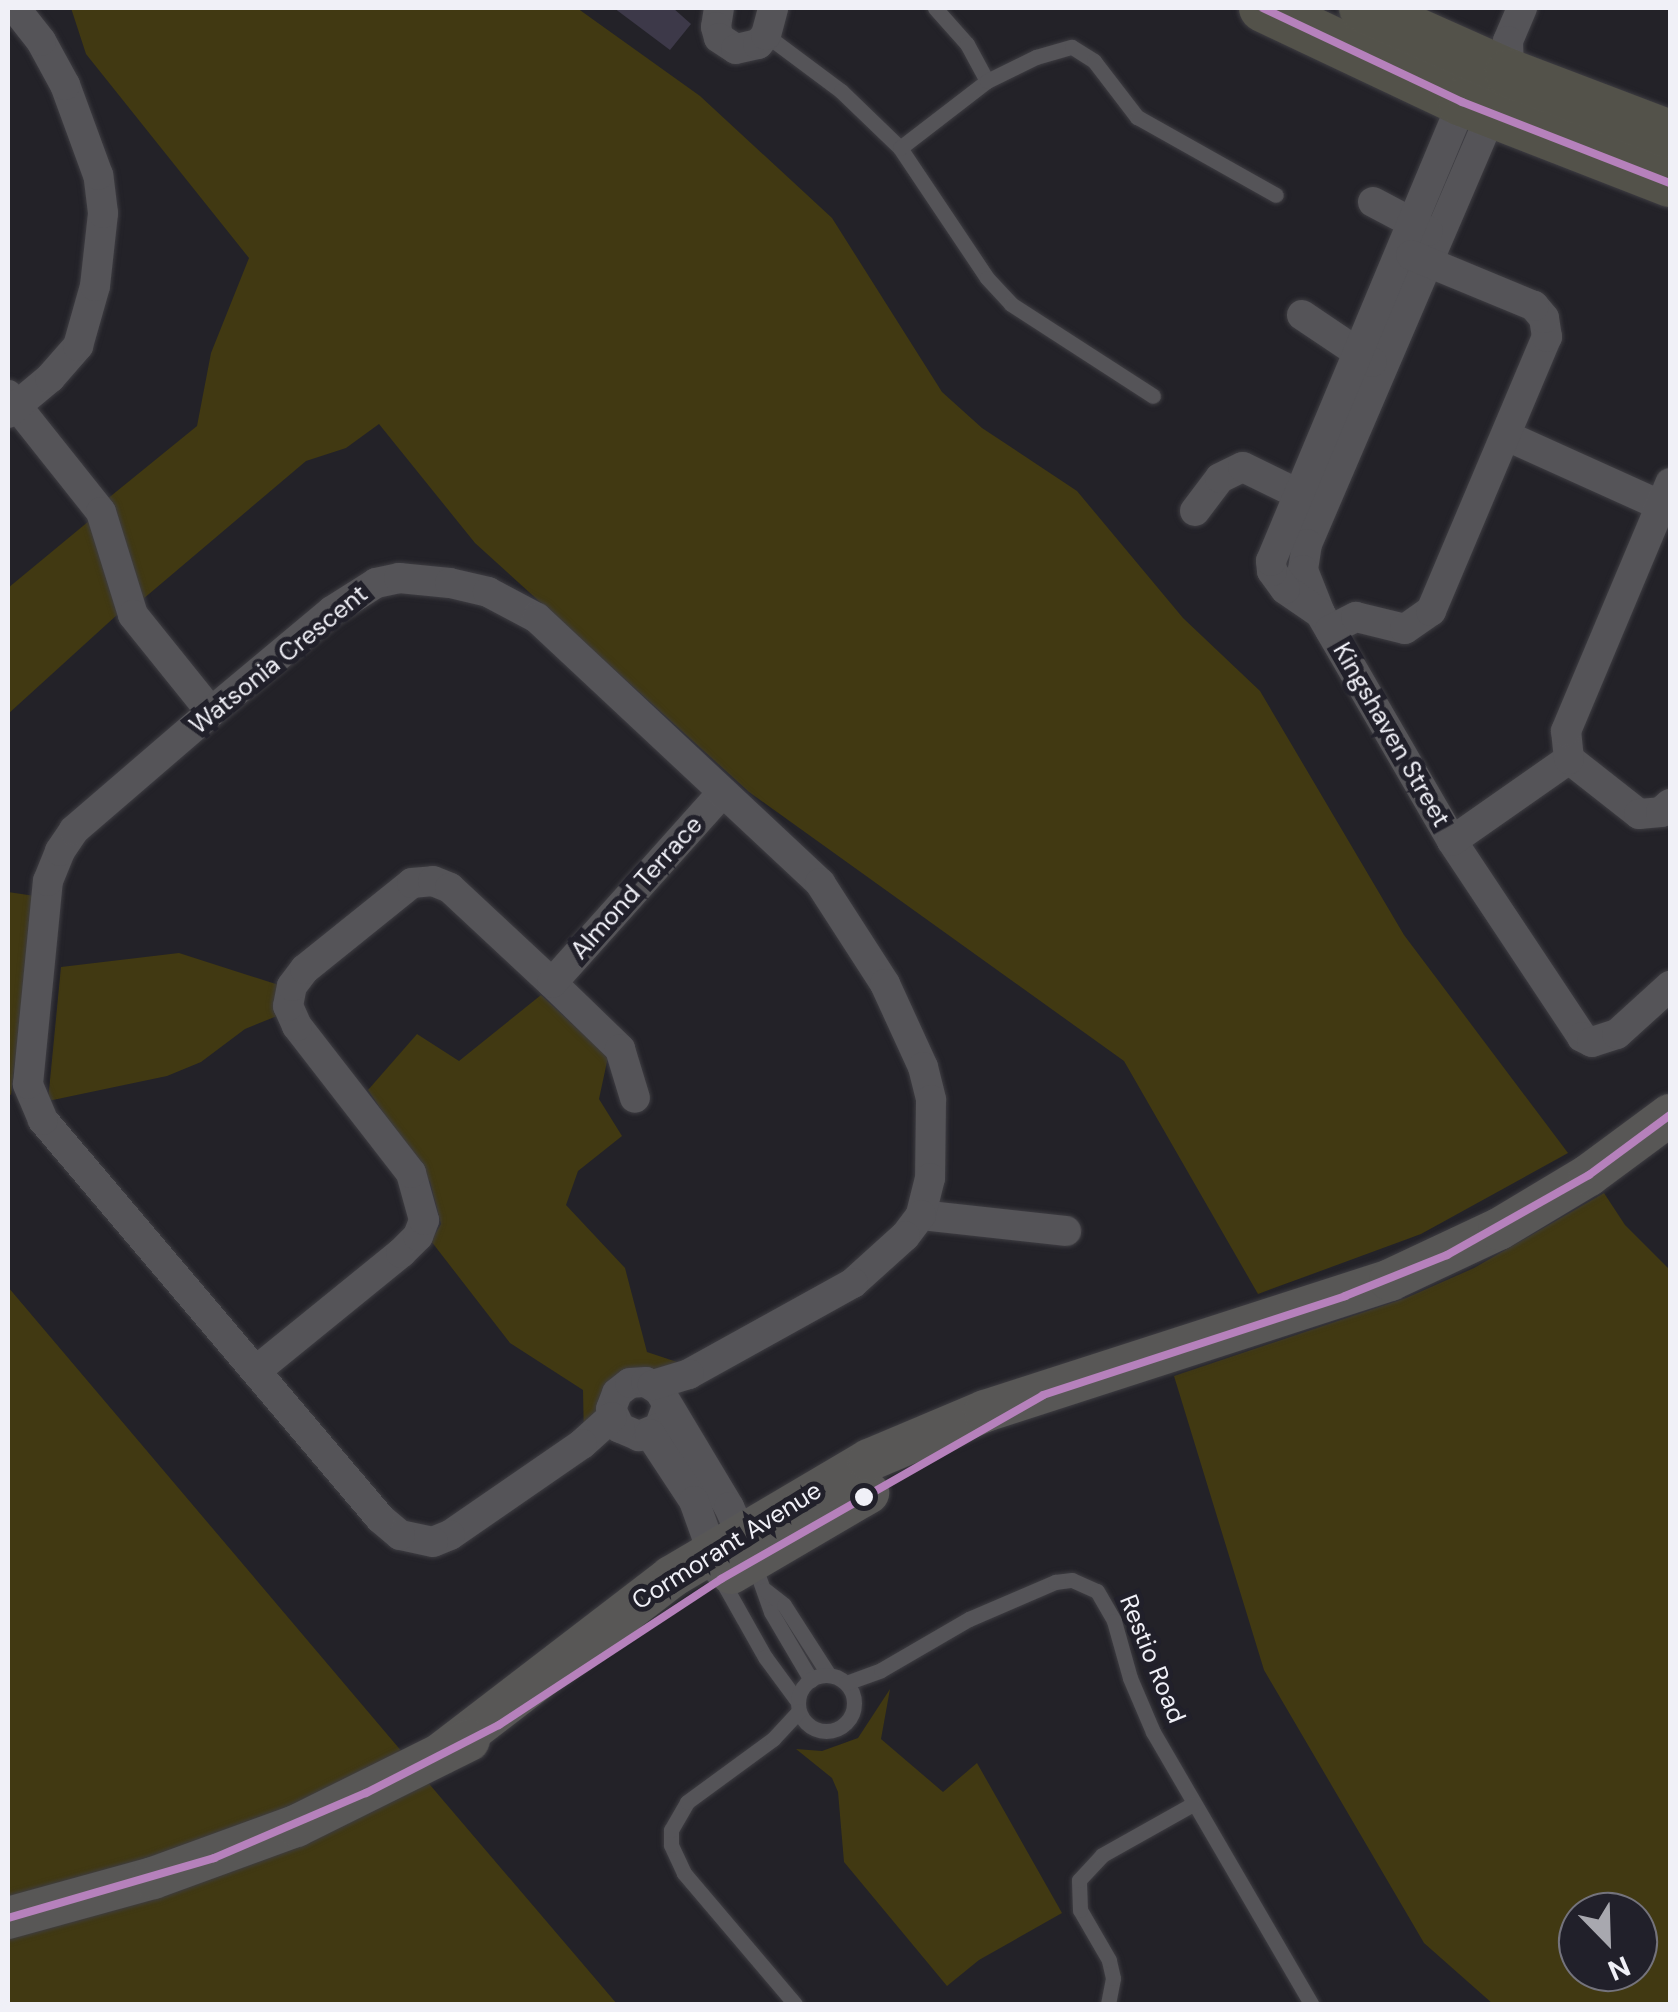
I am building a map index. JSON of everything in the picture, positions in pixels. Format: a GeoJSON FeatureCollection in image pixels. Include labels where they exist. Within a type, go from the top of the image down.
{"type":"FeatureCollection","features":[{"type":"Feature","properties":{"kind":"main road"},"geometry":{"type":"LineString","coordinates":[[1263,8],[1670,134]]}},
{"type":"Feature","properties":{"kind":"main road"},"geometry":{"type":"LineString","coordinates":[[1364,8],[1670,183]]}},
{"type":"Feature","properties":{"kind":"street"},"geometry":{"type":"LineString","coordinates":[[15,8],[41,41],[66,85],[98,175],[104,212],[98,273],[78,346],[58,370],[10,405],[101,512],[133,615],[211,712]]}},
{"type":"Feature","properties":{"kind":"street"},"geometry":{"type":"LineString","coordinates":[[719,8],[716,27],[725,45],[748,48],[770,21]]}},
{"type":"Feature","properties":{"kind":"street"},"geometry":{"type":"LineString","coordinates":[[1490,78],[1522,8]]}},
{"type":"Feature","properties":{"kind":"street","name":"Kingshaven Street"},"geometry":{"type":"LineString","coordinates":[[1373,202],[1404,237],[1518,298],[1544,318],[1547,337],[1425,620],[1394,629],[1356,617],[1325,621],[1285,588],[1272,571],[1271,560],[1404,237],[1490,78]]}},
{"type":"Feature","properties":{"kind":"street","name":"Kingshaven Street"},"geometry":{"type":"LineString","coordinates":[[1490,78],[1434,250],[1302,559],[1325,621],[1452,840],[1582,1037],[1592,1042],[1617,1034],[1670,986]]}},
{"type":"Feature","properties":{"kind":"street"},"geometry":{"type":"LineString","coordinates":[[1302,316],[1383,368]]}},
{"type":"Feature","properties":{"kind":"street"},"geometry":{"type":"LineString","coordinates":[[1507,436],[1667,494],[1566,731],[1569,759],[1639,814],[1661,812],[1670,804]]}},
{"type":"Feature","properties":{"kind":"street"},"geometry":{"type":"LineString","coordinates":[[1194,511],[1220,478],[1243,468],[1298,494]]}},
{"type":"Feature","properties":{"kind":"street","name":"Watsonia Crescent"},"geometry":{"type":"LineString","coordinates":[[399,578],[450,583],[500,596],[536,618],[722,792],[838,906],[908,1032],[931,1100],[930,1178],[920,1215],[880,1262],[853,1283],[689,1374],[643,1416],[582,1444],[450,1535],[420,1541],[400,1535],[380,1518],[43,1120],[28,1084],[48,881],[60,851],[74,830],[354,594],[399,578]]}},
{"type":"Feature","properties":{"kind":"street","name":"Kingshaven Street"},"geometry":{"type":"LineString","coordinates":[[1452,840],[1569,759]]}},
{"type":"Feature","properties":{"kind":"street","name":"Almond Terrace"},"geometry":{"type":"LineString","coordinates":[[552,984],[722,792]]}},
{"type":"Feature","properties":{"kind":"street","name":"Almond Terrace"},"geometry":{"type":"LineString","coordinates":[[257,1370],[401,1253],[418,1236],[424,1220],[410,1172],[297,1026],[288,1006],[292,986],[305,969],[412,882],[433,881],[450,888],[620,1049],[636,1098]]}},
{"type":"Feature","properties":{"kind":"street","name":"Cormorant Avenue"},"geometry":{"type":"LineString","coordinates":[[8,1918],[78,1901],[247,1845],[331,1810],[525,1709],[732,1556],[1043,1395],[1345,1296],[1447,1255],[1589,1175],[1670,1115]]}},
{"type":"Feature","properties":{"kind":"street"},"geometry":{"type":"LineString","coordinates":[[920,1215],[1066,1231]]}},
{"type":"Feature","properties":{"kind":"street"},"geometry":{"type":"LineString","coordinates":[[643,1416],[732,1556]]}},
{"type":"Feature","properties":{"kind":"street"},"geometry":{"type":"LineString","coordinates":[[643,1416],[732,1556]]}},
{"type":"Feature","properties":{"kind":"lane"},"geometry":{"type":"LineString","coordinates":[[935,8],[967,44],[987,81]]}},
{"type":"Feature","properties":{"kind":"lane"},"geometry":{"type":"LineString","coordinates":[[770,21],[900,148],[987,278],[1010,304],[1153,396]]}},
{"type":"Feature","properties":{"kind":"lane"},"geometry":{"type":"LineString","coordinates":[[900,148],[987,81],[1057,49],[1084,51],[1136,116],[1276,195]]}},
{"type":"Feature","properties":{"kind":"lane"},"geometry":{"type":"LineString","coordinates":[[732,1556],[784,1605],[829,1676],[846,1683],[854,1699],[850,1717],[841,1727],[823,1731],[810,1726],[765,1658],[732,1556]]}},
{"type":"Feature","properties":{"kind":"lane"},"geometry":{"type":"LineString","coordinates":[[732,1556],[812,1680]]}},
{"type":"Feature","properties":{"kind":"lane","name":"Restio Road"},"geometry":{"type":"LineString","coordinates":[[846,1683],[881,1670],[969,1618],[1054,1582],[1086,1584],[1106,1603],[1140,1706],[1311,2004]]}},
{"type":"Feature","properties":{"kind":"lane","name":"Restio Road"},"geometry":{"type":"LineString","coordinates":[[854,1699],[881,1670]]}},
{"type":"Feature","properties":{"kind":"lane"},"geometry":{"type":"LineString","coordinates":[[812,1680],[829,1676]]}},
{"type":"Feature","properties":{"kind":"lane"},"geometry":{"type":"LineString","coordinates":[[795,2004],[684,1873],[671,1845],[676,1816],[687,1802],[773,1739],[799,1706],[812,1680]]}},
{"type":"Feature","properties":{"kind":"lane"},"geometry":{"type":"LineString","coordinates":[[773,1739],[810,1726]]}},
{"type":"Feature","properties":{"kind":"lane"},"geometry":{"type":"LineString","coordinates":[[1108,2004],[1114,1978],[1109,1960],[1080,1910],[1079,1880],[1102,1855],[1193,1804]]}},
{"type":"Feature","properties":{"kind":"shaded area"},"geometry":{"type":"Polygon","coordinates":[[[71,8],[577,8],[700,96],[832,218],[942,392],[982,428],[1077,491],[1183,618],[1260,691],[1404,935],[1568,1153],[1421,1234],[1258,1294],[1124,1061],[749,792],[475,543],[379,424],[346,448],[306,461],[136,605],[106,500],[197,426],[211,353],[249,258],[86,54],[71,8]]]}},
{"type":"Feature","properties":{"kind":"shaded area"},"geometry":{"type":"Polygon","coordinates":[[[89,521],[118,614],[8,714],[8,588],[89,521]]]}},
{"type":"Feature","properties":{"kind":"shaded area"},"geometry":{"type":"Polygon","coordinates":[[[8,892],[35,896],[11,1095],[8,1094],[8,892]]]}},
{"type":"Feature","properties":{"kind":"shaded area"},"geometry":{"type":"Polygon","coordinates":[[[179,953],[282,986],[277,1016],[245,1029],[201,1062],[167,1076],[48,1101],[61,967],[179,953]]]}},
{"type":"Feature","properties":{"kind":"shaded area"},"geometry":{"type":"Polygon","coordinates":[[[541,995],[608,1057],[599,1099],[622,1136],[578,1171],[566,1205],[625,1268],[647,1352],[695,1368],[617,1384],[584,1441],[583,1390],[510,1343],[431,1241],[441,1224],[430,1182],[368,1090],[417,1034],[459,1061],[541,995]]]}},
{"type":"Feature","properties":{"kind":"shaded area"},"geometry":{"type":"Polygon","coordinates":[[[1604,1193],[1625,1225],[1670,1270],[1670,2004],[1493,2004],[1424,1943],[1264,1670],[1174,1376],[1406,1298],[1474,1268],[1604,1193]]]}},
{"type":"Feature","properties":{"kind":"shaded area"},"geometry":{"type":"Polygon","coordinates":[[[8,1287],[442,1799],[617,2004],[8,2004],[8,1287]]]}},
{"type":"Feature","properties":{"kind":"shaded area"},"geometry":{"type":"Polygon","coordinates":[[[890,1689],[881,1739],[943,1792],[977,1763],[1062,1913],[979,1960],[947,1986],[844,1862],[838,1792],[832,1778],[796,1749],[822,1751],[858,1738],[890,1689]]]}},
{"type":"Feature","properties":{"kind":"building"},"geometry":{"type":"Polygon","coordinates":[[[614,8],[673,8],[691,24],[670,50],[614,8]]]}},
{"type":"Feature","properties":{"kind":"transit line"},"geometry":{"type":"LineString","coordinates":[[1263,8],[1462,102],[1670,183]]}},
{"type":"Feature","properties":{"kind":"transit line"},"geometry":{"type":"LineString","coordinates":[[8,1918],[214,1858],[366,1793],[499,1725],[721,1579],[1043,1395],[1345,1296],[1447,1255],[1589,1175],[1670,1115]]}}]}
